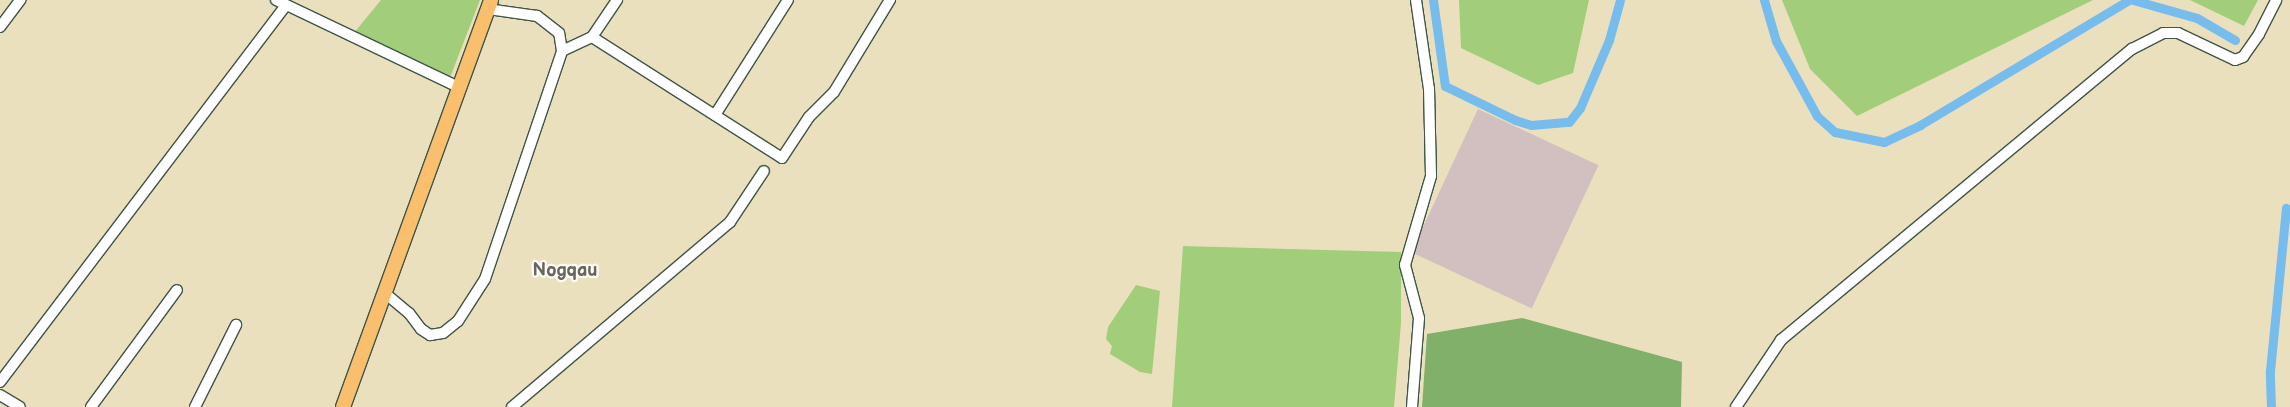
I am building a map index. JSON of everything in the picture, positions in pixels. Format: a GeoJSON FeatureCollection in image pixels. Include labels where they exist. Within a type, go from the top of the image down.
{"type":"FeatureCollection","features":[{"type":"Feature","properties":{"kind":"main road"},"geometry":{"type":"LineString","coordinates":[[346,406],[458,87],[490,5]]}},
{"type":"Feature","properties":{"kind":"street"},"geometry":{"type":"LineString","coordinates":[[0,27],[20,0]]}},
{"type":"Feature","properties":{"kind":"street"},"geometry":{"type":"LineString","coordinates":[[276,0],[458,87]]}},
{"type":"Feature","properties":{"kind":"street"},"geometry":{"type":"LineString","coordinates":[[562,51],[592,37],[617,0]]}},
{"type":"Feature","properties":{"kind":"street"},"geometry":{"type":"LineString","coordinates":[[715,116],[788,0]]}},
{"type":"Feature","properties":{"kind":"street"},"geometry":{"type":"LineString","coordinates":[[592,37],[782,158],[809,117],[834,92],[890,0]]}},
{"type":"Feature","properties":{"kind":"street"},"geometry":{"type":"LineString","coordinates":[[1412,407],[1419,318],[1405,265],[1431,176],[1429,89],[1416,0]]}},
{"type":"Feature","properties":{"kind":"street"},"geometry":{"type":"LineString","coordinates":[[1736,407],[1742,395],[1781,340],[2132,49],[2162,34],[2178,33],[2235,60],[2243,57],[2259,34],[2276,0]]}},
{"type":"Feature","properties":{"kind":"street"},"geometry":{"type":"LineString","coordinates":[[0,382],[286,5]]}},
{"type":"Feature","properties":{"kind":"street"},"geometry":{"type":"LineString","coordinates":[[386,294],[430,335],[444,333],[458,321],[485,279],[562,51],[559,33],[537,16],[490,5]]}},
{"type":"Feature","properties":{"kind":"street"},"geometry":{"type":"LineString","coordinates":[[512,407],[730,222],[764,171]]}},
{"type":"Feature","properties":{"kind":"street"},"geometry":{"type":"LineString","coordinates":[[91,407],[177,290]]}},
{"type":"Feature","properties":{"kind":"street"},"geometry":{"type":"LineString","coordinates":[[195,407],[236,325]]}},
{"type":"Feature","properties":{"kind":"street"},"geometry":{"type":"LineString","coordinates":[[0,396],[20,407]]}},
{"type":"Feature","properties":{"kind":"shaded area"},"geometry":{"type":"Polygon","coordinates":[[[1478,109],[1599,165],[1532,308],[1411,252],[1478,109]]]}},
{"type":"Feature","properties":{"kind":"green space"},"geometry":{"type":"Polygon","coordinates":[[[381,0],[480,0],[446,88],[349,39],[381,0]]]}},
{"type":"Feature","properties":{"kind":"green space"},"geometry":{"type":"Polygon","coordinates":[[[1459,0],[1589,0],[1573,73],[1538,85],[1461,48],[1459,0]]]}},
{"type":"Feature","properties":{"kind":"green space"},"geometry":{"type":"Polygon","coordinates":[[[1782,0],[2093,0],[1857,116],[1810,69],[1782,0]]]}},
{"type":"Feature","properties":{"kind":"green space"},"geometry":{"type":"Polygon","coordinates":[[[2190,0],[2258,0],[2244,26],[2190,0]]]}},
{"type":"Feature","properties":{"kind":"green space"},"geometry":{"type":"Polygon","coordinates":[[[1183,246],[1401,252],[1401,323],[1394,407],[1172,407],[1183,246]]]}},
{"type":"Feature","properties":{"kind":"green space"},"geometry":{"type":"Polygon","coordinates":[[[1136,285],[1160,291],[1152,374],[1140,372],[1110,354],[1112,346],[1106,339],[1108,327],[1136,285]]]}},
{"type":"Feature","properties":{"kind":"green space"},"geometry":{"type":"Polygon","coordinates":[[[1522,318],[1682,362],[1681,407],[1422,407],[1427,334],[1522,318]]]}},
{"type":"Feature","properties":{"kind":"waterway"},"geometry":{"type":"LineString","coordinates":[[1433,0],[1445,86],[1515,120],[1531,125],[1569,122],[1580,108],[1609,40],[1620,0]]}},
{"type":"Feature","properties":{"kind":"waterway"},"geometry":{"type":"LineString","coordinates":[[1764,0],[1776,41],[1817,116],[1835,132],[1884,142],[1920,125],[2129,0]]}},
{"type":"Feature","properties":{"kind":"waterway"},"geometry":{"type":"LineString","coordinates":[[2133,0],[2197,18],[2235,40]]}},
{"type":"Feature","properties":{"kind":"waterway"},"geometry":{"type":"LineString","coordinates":[[2271,407],[2270,371],[2286,208]]}},
{"type":"Feature","properties":{"kind":"district","name":"Nogqau"},"geometry":{"type":"Point","coordinates":[565,271]}}]}
